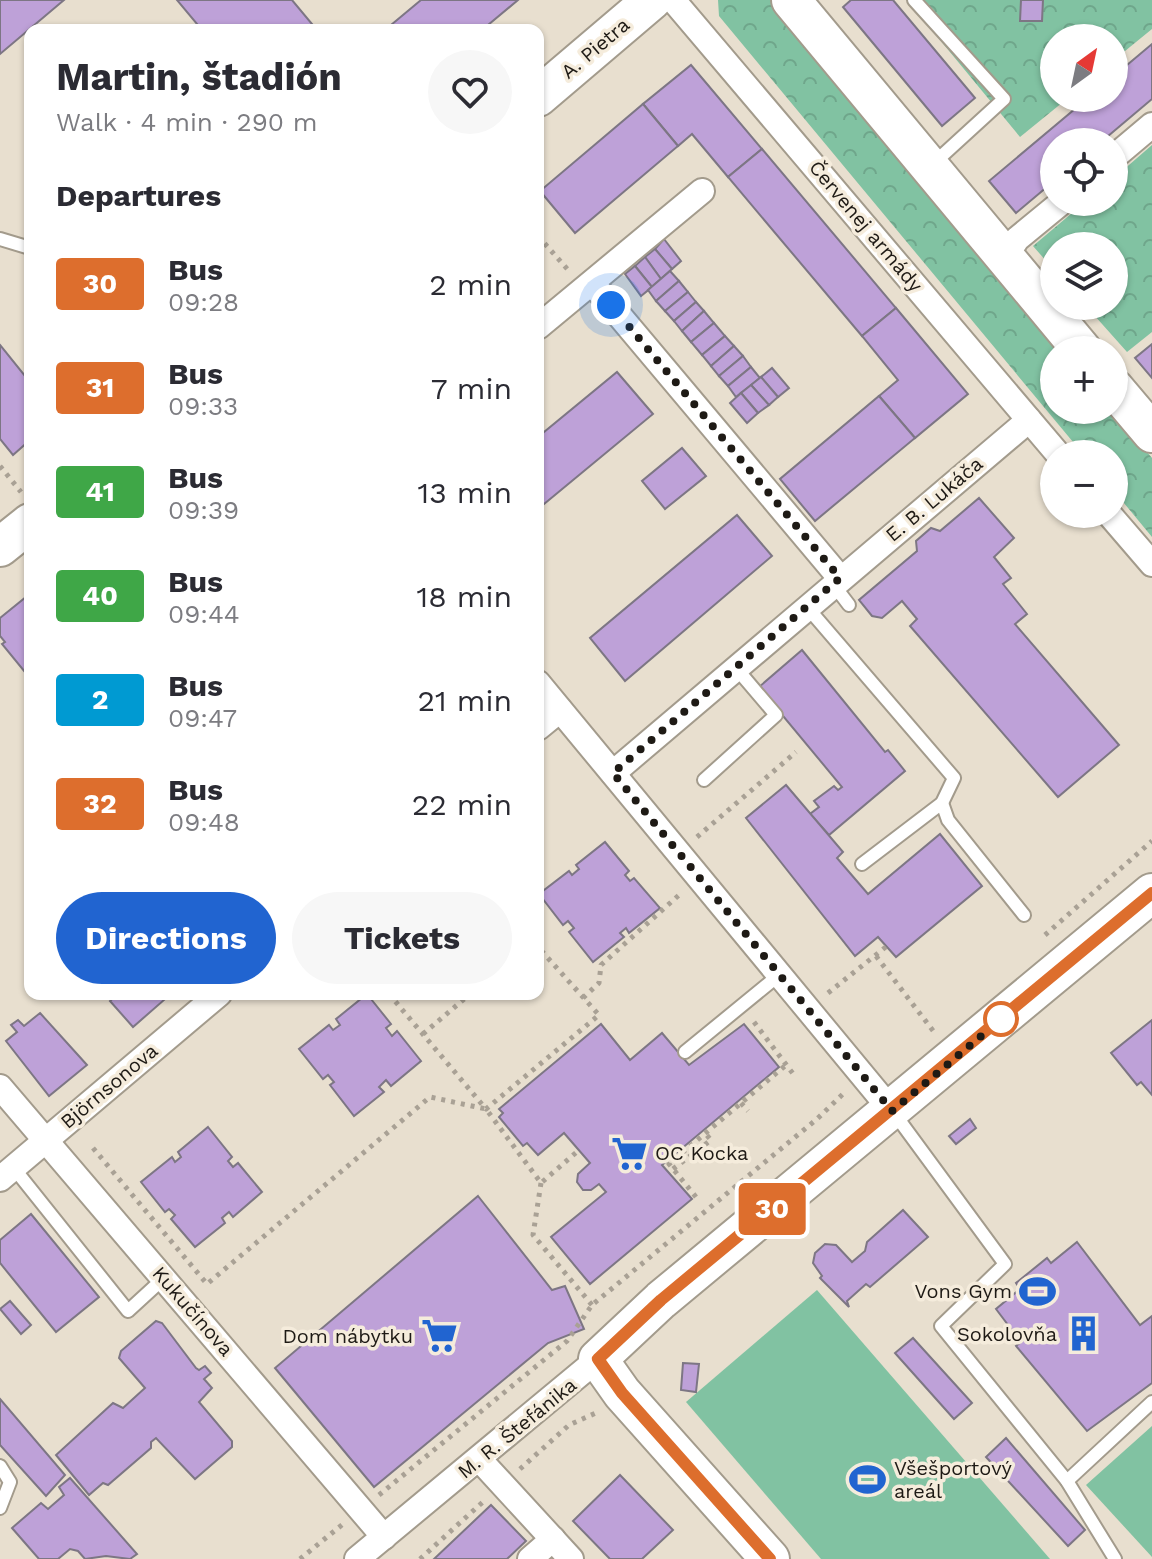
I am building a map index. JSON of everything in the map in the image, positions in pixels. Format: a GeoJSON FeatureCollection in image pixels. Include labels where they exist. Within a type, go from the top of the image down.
{"type":"FeatureCollection","features":[{"type":"Feature","properties":{"kind":"main road","name":"A. Pietra"},"geometry":{"type":"LineString","coordinates":[[544,92],[652,0]]}},
{"type":"Feature","properties":{"kind":"main road"},"geometry":{"type":"LineString","coordinates":[[791,0],[1070,336]]}},
{"type":"Feature","properties":{"kind":"main road"},"geometry":{"type":"LineString","coordinates":[[1128,405],[1152,433]]}},
{"type":"Feature","properties":{"kind":"main road"},"geometry":{"type":"LineString","coordinates":[[0,547],[24,510]]}},
{"type":"Feature","properties":{"kind":"main road","name":"M. R. Štefánika"},"geometry":{"type":"LineString","coordinates":[[598,1359],[661,1300],[1152,893]]}},
{"type":"Feature","properties":{"kind":"main road"},"geometry":{"type":"LineString","coordinates":[[598,1359],[622,1393],[770,1559]]}},
{"type":"Feature","properties":{"kind":"street","name":"Červenej armády"},"geometry":{"type":"LineString","coordinates":[[673,0],[1046,440]]}},
{"type":"Feature","properties":{"kind":"street"},"geometry":{"type":"LineString","coordinates":[[1128,145],[1152,125]]}},
{"type":"Feature","properties":{"kind":"street"},"geometry":{"type":"LineString","coordinates":[[544,322],[702,191]]}},
{"type":"Feature","properties":{"kind":"street"},"geometry":{"type":"LineString","coordinates":[[1005,257],[1017,239],[1045,216]]}},
{"type":"Feature","properties":{"kind":"street"},"geometry":{"type":"LineString","coordinates":[[588,286],[836,581]]}},
{"type":"Feature","properties":{"kind":"street","name":"E. B. Lukáča"},"geometry":{"type":"LineString","coordinates":[[613,773],[1029,420]]}},
{"type":"Feature","properties":{"kind":"street"},"geometry":{"type":"LineString","coordinates":[[1121,528],[1152,564]]}},
{"type":"Feature","properties":{"kind":"street"},"geometry":{"type":"LineString","coordinates":[[544,690],[892,1111]]}},
{"type":"Feature","properties":{"kind":"street"},"geometry":{"type":"LineString","coordinates":[[544,723],[560,710]]}},
{"type":"Feature","properties":{"kind":"street","name":"Björnsonova"},"geometry":{"type":"LineString","coordinates":[[6,1173],[212,1000]]}},
{"type":"Feature","properties":{"kind":"street","name":"Kukučínova"},"geometry":{"type":"LineString","coordinates":[[0,1087],[384,1537]]}},
{"type":"Feature","properties":{"kind":"street","name":"M. R. Štefánika"},"geometry":{"type":"LineString","coordinates":[[357,1559],[598,1359]]}},
{"type":"Feature","properties":{"kind":"street"},"geometry":{"type":"LineString","coordinates":[[479,1459],[571,1559]]}},
{"type":"Feature","properties":{"kind":"street"},"geometry":{"type":"LineString","coordinates":[[530,1559],[553,1539]]}},
{"type":"Feature","properties":{"kind":"lane"},"geometry":{"type":"LineString","coordinates":[[914,0],[1004,99],[929,168]]}},
{"type":"Feature","properties":{"kind":"lane"},"geometry":{"type":"LineString","coordinates":[[0,239],[24,246]]}},
{"type":"Feature","properties":{"kind":"lane"},"geometry":{"type":"LineString","coordinates":[[836,581],[849,605]]}},
{"type":"Feature","properties":{"kind":"lane"},"geometry":{"type":"LineString","coordinates":[[807,607],[954,778],[942,803],[862,864]]}},
{"type":"Feature","properties":{"kind":"lane"},"geometry":{"type":"LineString","coordinates":[[704,780],[776,715],[736,668]]}},
{"type":"Feature","properties":{"kind":"lane"},"geometry":{"type":"LineString","coordinates":[[942,803],[948,820],[1024,915]]}},
{"type":"Feature","properties":{"kind":"lane"},"geometry":{"type":"LineString","coordinates":[[685,1052],[779,975]]}},
{"type":"Feature","properties":{"kind":"lane"},"geometry":{"type":"LineString","coordinates":[[892,1111],[1005,1264],[941,1326],[1067,1481],[1115,1559]]}},
{"type":"Feature","properties":{"kind":"lane"},"geometry":{"type":"LineString","coordinates":[[6,1173],[128,1311],[165,1278]]}},
{"type":"Feature","properties":{"kind":"lane"},"geometry":{"type":"LineString","coordinates":[[1067,1481],[1152,1402]]}},
{"type":"Feature","properties":{"kind":"lane"},"geometry":{"type":"LineString","coordinates":[[0,1466],[10,1482],[0,1508]]}},
{"type":"Feature","properties":{"kind":"path"},"geometry":{"type":"LineString","coordinates":[[544,242],[588,286]]}},
{"type":"Feature","properties":{"kind":"path"},"geometry":{"type":"LineString","coordinates":[[0,466],[24,504]]}},
{"type":"Feature","properties":{"kind":"path"},"geometry":{"type":"LineString","coordinates":[[693,840],[796,752]]}},
{"type":"Feature","properties":{"kind":"path"},"geometry":{"type":"LineString","coordinates":[[583,998],[599,983],[601,965],[679,895]]}},
{"type":"Feature","properties":{"kind":"path"},"geometry":{"type":"LineString","coordinates":[[824,996],[887,946]]}},
{"type":"Feature","properties":{"kind":"path"},"geometry":{"type":"LineString","coordinates":[[486,1109],[599,1015],[544,954]]}},
{"type":"Feature","properties":{"kind":"path"},"geometry":{"type":"LineString","coordinates":[[876,956],[934,1032]]}},
{"type":"Feature","properties":{"kind":"path"},"geometry":{"type":"LineString","coordinates":[[394,1000],[486,1109],[541,1183]]}},
{"type":"Feature","properties":{"kind":"path"},"geometry":{"type":"LineString","coordinates":[[423,1034],[463,1000]]}},
{"type":"Feature","properties":{"kind":"path"},"geometry":{"type":"LineString","coordinates":[[754,1023],[794,1075]]}},
{"type":"Feature","properties":{"kind":"path"},"geometry":{"type":"LineString","coordinates":[[696,1197],[670,1165],[711,1140],[705,1133],[786,1065]]}},
{"type":"Feature","properties":{"kind":"path"},"geometry":{"type":"LineString","coordinates":[[93,1148],[207,1284],[430,1097],[486,1109]]}},
{"type":"Feature","properties":{"kind":"path"},"geometry":{"type":"LineString","coordinates":[[741,1103],[748,1111]]}},
{"type":"Feature","properties":{"kind":"path"},"geometry":{"type":"LineString","coordinates":[[579,1150],[541,1183],[533,1235],[592,1305]]}},
{"type":"Feature","properties":{"kind":"path"},"geometry":{"type":"LineString","coordinates":[[420,1559],[569,1425],[597,1412],[608,1421]]}},
{"type":"Feature","properties":{"kind":"green space"},"geometry":{"type":"Polygon","coordinates":[[[718,0],[770,0],[1050,336],[1040,336],[1040,402],[719,16],[718,0]]]}},
{"type":"Feature","properties":{"kind":"green space"},"geometry":{"type":"Polygon","coordinates":[[[907,0],[1152,0],[1152,29],[1128,49],[1128,24],[1040,24],[1040,112],[1051,112],[1020,137],[907,0]]]}},
{"type":"Feature","properties":{"kind":"green space"},"geometry":{"type":"Polygon","coordinates":[[[1152,145],[1152,332],[1128,351],[1128,336],[1113,336],[1098,320],[1128,320],[1128,232],[1050,232],[1068,216],[1128,216],[1128,166],[1152,145]]]}},
{"type":"Feature","properties":{"kind":"green space"},"geometry":{"type":"Polygon","coordinates":[[[1040,240],[1040,254],[1033,246],[1040,240]]]}},
{"type":"Feature","properties":{"kind":"green space"},"geometry":{"type":"Polygon","coordinates":[[[1058,424],[1124,424],[1152,458],[1152,537],[1128,508],[1128,440],[1071,440],[1058,424]]]}},
{"type":"Feature","properties":{"kind":"green space","name":"Všešportový areál"},"geometry":{"type":"Polygon","coordinates":[[[817,1290],[1050,1559],[821,1559],[686,1402],[817,1290]]]}},
{"type":"Feature","properties":{"kind":"green space"},"geometry":{"type":"Polygon","coordinates":[[[1152,1426],[1152,1557],[1086,1485],[1152,1426]]]}},
{"type":"Feature","properties":{"kind":"building"},"geometry":{"type":"Polygon","coordinates":[[[0,0],[64,0],[36,24],[24,24],[24,34],[0,54],[0,0]]]}},
{"type":"Feature","properties":{"kind":"building"},"geometry":{"type":"Polygon","coordinates":[[[177,0],[292,0],[312,24],[197,24],[177,0]]]}},
{"type":"Feature","properties":{"kind":"building"},"geometry":{"type":"Polygon","coordinates":[[[421,0],[518,0],[489,24],[392,24],[421,0]]]}},
{"type":"Feature","properties":{"kind":"building"},"geometry":{"type":"Polygon","coordinates":[[[851,0],[893,0],[975,98],[942,126],[843,7],[851,0]]]}},
{"type":"Feature","properties":{"kind":"building"},"geometry":{"type":"Polygon","coordinates":[[[1021,0],[1043,0],[1042,21],[1020,21],[1021,0]]]}},
{"type":"Feature","properties":{"kind":"building"},"geometry":{"type":"Polygon","coordinates":[[[1152,44],[1152,99],[1118,128],[1052,128],[1071,112],[1128,112],[1128,64],[1152,44]]]}},
{"type":"Feature","properties":{"kind":"building"},"geometry":{"type":"Polygon","coordinates":[[[691,65],[762,149],[728,177],[692,134],[678,146],[643,104],[691,65]]]}},
{"type":"Feature","properties":{"kind":"building"},"geometry":{"type":"Polygon","coordinates":[[[643,104],[678,146],[575,233],[544,196],[544,188],[643,104]]]}},
{"type":"Feature","properties":{"kind":"building"},"geometry":{"type":"Polygon","coordinates":[[[1040,138],[1040,193],[1016,213],[989,181],[1040,138]]]}},
{"type":"Feature","properties":{"kind":"building"},"geometry":{"type":"Polygon","coordinates":[[[762,149],[896,308],[862,336],[728,177],[762,149]]]}},
{"type":"Feature","properties":{"kind":"building"},"geometry":{"type":"Polygon","coordinates":[[[664,239],[681,261],[672,269],[655,249],[664,239]]]}},
{"type":"Feature","properties":{"kind":"building"},"geometry":{"type":"Polygon","coordinates":[[[655,249],[672,269],[661,279],[645,257],[655,249]]]}},
{"type":"Feature","properties":{"kind":"building"},"geometry":{"type":"Polygon","coordinates":[[[645,257],[661,279],[652,287],[635,266],[645,257]]]}},
{"type":"Feature","properties":{"kind":"building"},"geometry":{"type":"Polygon","coordinates":[[[635,266],[652,287],[641,296],[625,274],[635,266]]]}},
{"type":"Feature","properties":{"kind":"building"},"geometry":{"type":"Polygon","coordinates":[[[670,271],[679,281],[656,301],[648,290],[670,271]]]}},
{"type":"Feature","properties":{"kind":"building"},"geometry":{"type":"Polygon","coordinates":[[[679,281],[688,292],[665,311],[656,301],[679,281]]]}},
{"type":"Feature","properties":{"kind":"building"},"geometry":{"type":"Polygon","coordinates":[[[688,292],[696,302],[674,321],[665,311],[688,292]]]}},
{"type":"Feature","properties":{"kind":"building"},"geometry":{"type":"Polygon","coordinates":[[[696,302],[704,311],[682,331],[674,321],[696,302]]]}},
{"type":"Feature","properties":{"kind":"building"},"geometry":{"type":"Polygon","coordinates":[[[896,308],[968,394],[915,438],[879,396],[898,380],[862,336],[896,308]]]}},
{"type":"Feature","properties":{"kind":"building"},"geometry":{"type":"Polygon","coordinates":[[[704,311],[714,323],[691,342],[682,331],[704,311]]]}},
{"type":"Feature","properties":{"kind":"building"},"geometry":{"type":"Polygon","coordinates":[[[714,323],[725,336],[702,355],[691,342],[714,323]]]}},
{"type":"Feature","properties":{"kind":"building"},"geometry":{"type":"Polygon","coordinates":[[[725,336],[734,346],[711,366],[702,355],[725,336]]]}},
{"type":"Feature","properties":{"kind":"building"},"geometry":{"type":"Polygon","coordinates":[[[1152,344],[1152,378],[1135,358],[1152,344]]]}},
{"type":"Feature","properties":{"kind":"building"},"geometry":{"type":"Polygon","coordinates":[[[0,345],[24,375],[24,445],[13,455],[0,439],[0,345]]]}},
{"type":"Feature","properties":{"kind":"building"},"geometry":{"type":"Polygon","coordinates":[[[734,346],[743,356],[719,376],[711,366],[734,346]]]}},
{"type":"Feature","properties":{"kind":"building"},"geometry":{"type":"Polygon","coordinates":[[[743,356],[751,367],[728,386],[719,376],[743,356]]]}},
{"type":"Feature","properties":{"kind":"building"},"geometry":{"type":"Polygon","coordinates":[[[751,367],[760,378],[736,397],[728,386],[751,367]]]}},
{"type":"Feature","properties":{"kind":"building"},"geometry":{"type":"Polygon","coordinates":[[[772,368],[789,388],[778,397],[761,377],[772,368]]]}},
{"type":"Feature","properties":{"kind":"building"},"geometry":{"type":"Polygon","coordinates":[[[617,372],[653,414],[544,504],[544,432],[617,372]]]}},
{"type":"Feature","properties":{"kind":"building"},"geometry":{"type":"Polygon","coordinates":[[[761,377],[778,397],[769,405],[751,385],[761,377]]]}},
{"type":"Feature","properties":{"kind":"building"},"geometry":{"type":"Polygon","coordinates":[[[751,385],[769,405],[758,413],[741,393],[751,385]]]}},
{"type":"Feature","properties":{"kind":"building"},"geometry":{"type":"Polygon","coordinates":[[[741,393],[758,413],[747,423],[730,403],[741,393]]]}},
{"type":"Feature","properties":{"kind":"building"},"geometry":{"type":"Polygon","coordinates":[[[879,396],[915,438],[815,521],[780,479],[879,396]]]}},
{"type":"Feature","properties":{"kind":"building"},"geometry":{"type":"Polygon","coordinates":[[[682,448],[706,476],[665,509],[642,481],[682,448]]]}},
{"type":"Feature","properties":{"kind":"building"},"geometry":{"type":"Polygon","coordinates":[[[979,498],[1014,538],[994,557],[1011,578],[1003,584],[1027,614],[1015,624],[1119,745],[1058,797],[910,626],[917,619],[902,601],[882,618],[872,616],[859,600],[917,551],[916,541],[931,528],[940,531],[979,498]]]}},
{"type":"Feature","properties":{"kind":"building"},"geometry":{"type":"Polygon","coordinates":[[[737,515],[772,556],[625,681],[590,638],[737,515]]]}},
{"type":"Feature","properties":{"kind":"building"},"geometry":{"type":"Polygon","coordinates":[[[24,599],[24,671],[2,644],[5,642],[0,636],[0,618],[24,599]]]}},
{"type":"Feature","properties":{"kind":"building"},"geometry":{"type":"Polygon","coordinates":[[[802,650],[885,752],[888,750],[905,771],[829,835],[810,814],[819,807],[814,801],[834,786],[838,790],[842,787],[759,687],[802,650]]]}},
{"type":"Feature","properties":{"kind":"building"},"geometry":{"type":"Polygon","coordinates":[[[786,785],[843,852],[837,858],[868,894],[940,834],[982,886],[896,957],[878,937],[855,956],[746,818],[786,785]]]}},
{"type":"Feature","properties":{"kind":"building"},"geometry":{"type":"Polygon","coordinates":[[[605,842],[629,871],[625,875],[630,881],[634,878],[660,908],[629,933],[626,928],[620,933],[624,937],[593,962],[569,932],[574,928],[568,921],[563,925],[544,900],[544,890],[569,871],[572,875],[579,869],[576,865],[605,842]]]}},
{"type":"Feature","properties":{"kind":"building"},"geometry":{"type":"Polygon","coordinates":[[[111,1000],[164,1000],[133,1027],[111,1000]]]}},
{"type":"Feature","properties":{"kind":"building"},"geometry":{"type":"Polygon","coordinates":[[[360,1000],[372,1000],[391,1024],[386,1028],[392,1036],[397,1031],[421,1061],[391,1086],[386,1080],[379,1087],[384,1092],[354,1116],[330,1085],[334,1082],[328,1075],[323,1079],[299,1049],[329,1025],[333,1030],[340,1025],[336,1019],[360,1000]]]}},
{"type":"Feature","properties":{"kind":"building"},"geometry":{"type":"Polygon","coordinates":[[[40,1013],[87,1065],[49,1096],[6,1041],[17,1032],[11,1025],[18,1020],[24,1026],[40,1013]]]}},
{"type":"Feature","properties":{"kind":"building"},"geometry":{"type":"Polygon","coordinates":[[[1152,1020],[1152,1095],[1141,1082],[1137,1085],[1111,1053],[1152,1020]]]}},
{"type":"Feature","properties":{"kind":"building","name":"OC Kocka"},"geometry":{"type":"Polygon","coordinates":[[[601,1024],[630,1060],[662,1033],[689,1065],[744,1024],[779,1067],[662,1165],[692,1199],[590,1284],[551,1237],[606,1192],[599,1184],[591,1190],[583,1190],[577,1182],[578,1174],[590,1163],[564,1133],[538,1155],[527,1143],[523,1146],[499,1117],[503,1113],[499,1109],[601,1024]]]}},
{"type":"Feature","properties":{"kind":"building"},"geometry":{"type":"Polygon","coordinates":[[[970,1119],[976,1128],[956,1144],[949,1136],[970,1119]]]}},
{"type":"Feature","properties":{"kind":"building"},"geometry":{"type":"Polygon","coordinates":[[[208,1127],[232,1157],[228,1161],[233,1167],[238,1163],[262,1192],[233,1217],[229,1212],[222,1218],[225,1223],[195,1247],[171,1219],[175,1215],[169,1209],[165,1212],[141,1182],[172,1157],[175,1162],[181,1157],[178,1152],[208,1127]]]}},
{"type":"Feature","properties":{"kind":"building","name":"Dom nábytku"},"geometry":{"type":"Polygon","coordinates":[[[478,1196],[552,1290],[565,1286],[584,1329],[548,1343],[374,1487],[275,1368],[478,1196]]]}},
{"type":"Feature","properties":{"kind":"building"},"geometry":{"type":"Polygon","coordinates":[[[903,1210],[928,1237],[870,1287],[866,1284],[847,1301],[849,1307],[820,1278],[822,1276],[813,1263],[815,1253],[825,1244],[836,1245],[852,1262],[865,1251],[867,1242],[903,1210]]]}},
{"type":"Feature","properties":{"kind":"building"},"geometry":{"type":"Polygon","coordinates":[[[31,1214],[99,1297],[56,1332],[0,1263],[0,1240],[31,1214]]]}},
{"type":"Feature","properties":{"kind":"building","name":"Sokolovňa"},"geometry":{"type":"Polygon","coordinates":[[[1077,1242],[1140,1325],[1152,1316],[1152,1383],[1087,1431],[1016,1346],[1021,1342],[996,1309],[1020,1289],[1016,1283],[1047,1258],[1051,1263],[1077,1242]]]}},
{"type":"Feature","properties":{"kind":"building"},"geometry":{"type":"Polygon","coordinates":[[[10,1301],[31,1325],[21,1334],[0,1309],[10,1301]]]}},
{"type":"Feature","properties":{"kind":"building"},"geometry":{"type":"Polygon","coordinates":[[[156,1321],[162,1323],[196,1368],[199,1370],[205,1366],[211,1373],[204,1379],[212,1388],[199,1402],[232,1441],[232,1447],[195,1479],[156,1438],[151,1442],[151,1448],[108,1485],[103,1483],[89,1495],[56,1455],[113,1403],[123,1408],[145,1388],[119,1358],[121,1351],[156,1321]]]}},
{"type":"Feature","properties":{"kind":"building"},"geometry":{"type":"Polygon","coordinates":[[[913,1338],[972,1403],[954,1419],[895,1353],[913,1338]]]}},
{"type":"Feature","properties":{"kind":"building"},"geometry":{"type":"Polygon","coordinates":[[[683,1363],[699,1364],[696,1392],[681,1390],[683,1363]]]}},
{"type":"Feature","properties":{"kind":"building"},"geometry":{"type":"Polygon","coordinates":[[[0,1399],[65,1475],[46,1496],[0,1445],[0,1399]]]}},
{"type":"Feature","properties":{"kind":"building"},"geometry":{"type":"Polygon","coordinates":[[[1006,1438],[1085,1530],[1068,1546],[986,1457],[1006,1438]]]}},
{"type":"Feature","properties":{"kind":"building"},"geometry":{"type":"Polygon","coordinates":[[[620,1475],[673,1530],[642,1559],[610,1559],[573,1521],[620,1475]]]}},
{"type":"Feature","properties":{"kind":"building"},"geometry":{"type":"Polygon","coordinates":[[[70,1478],[137,1554],[130,1559],[106,1556],[85,1559],[78,1551],[70,1549],[58,1559],[39,1559],[12,1528],[41,1503],[48,1509],[64,1495],[59,1487],[70,1478]]]}},
{"type":"Feature","properties":{"kind":"building"},"geometry":{"type":"Polygon","coordinates":[[[491,1505],[526,1541],[507,1559],[434,1559],[491,1505]]]}},
{"type":"Feature","properties":{"kind":"bus line","name":"30"},"geometry":{"type":"LineString","coordinates":[[770,1559],[622,1393],[598,1359],[661,1300],[876,1125],[1152,893]]}},
{"type":"Feature","properties":{"kind":"place","name":"OC Kocka"},"geometry":{"type":"Point","coordinates":[629,1153]}},
{"type":"Feature","properties":{"kind":"place","name":"Vons Gym"},"geometry":{"type":"Point","coordinates":[1038,1291]}},
{"type":"Feature","properties":{"kind":"place","name":"Sokolovňa"},"geometry":{"type":"Point","coordinates":[1083,1334]}},
{"type":"Feature","properties":{"kind":"place","name":"Dom nábytku"},"geometry":{"type":"Point","coordinates":[439,1336]}},
{"type":"Feature","properties":{"kind":"place","name":"Všešportový areál"},"geometry":{"type":"Point","coordinates":[868,1480]}},
{"type":"Feature","properties":{"kind":"route"},"geometry":{"type":"LineString","coordinates":[[611,305],[840,578],[613,773],[892,1111],[1010,1012],[1001,1019]]}}]}
